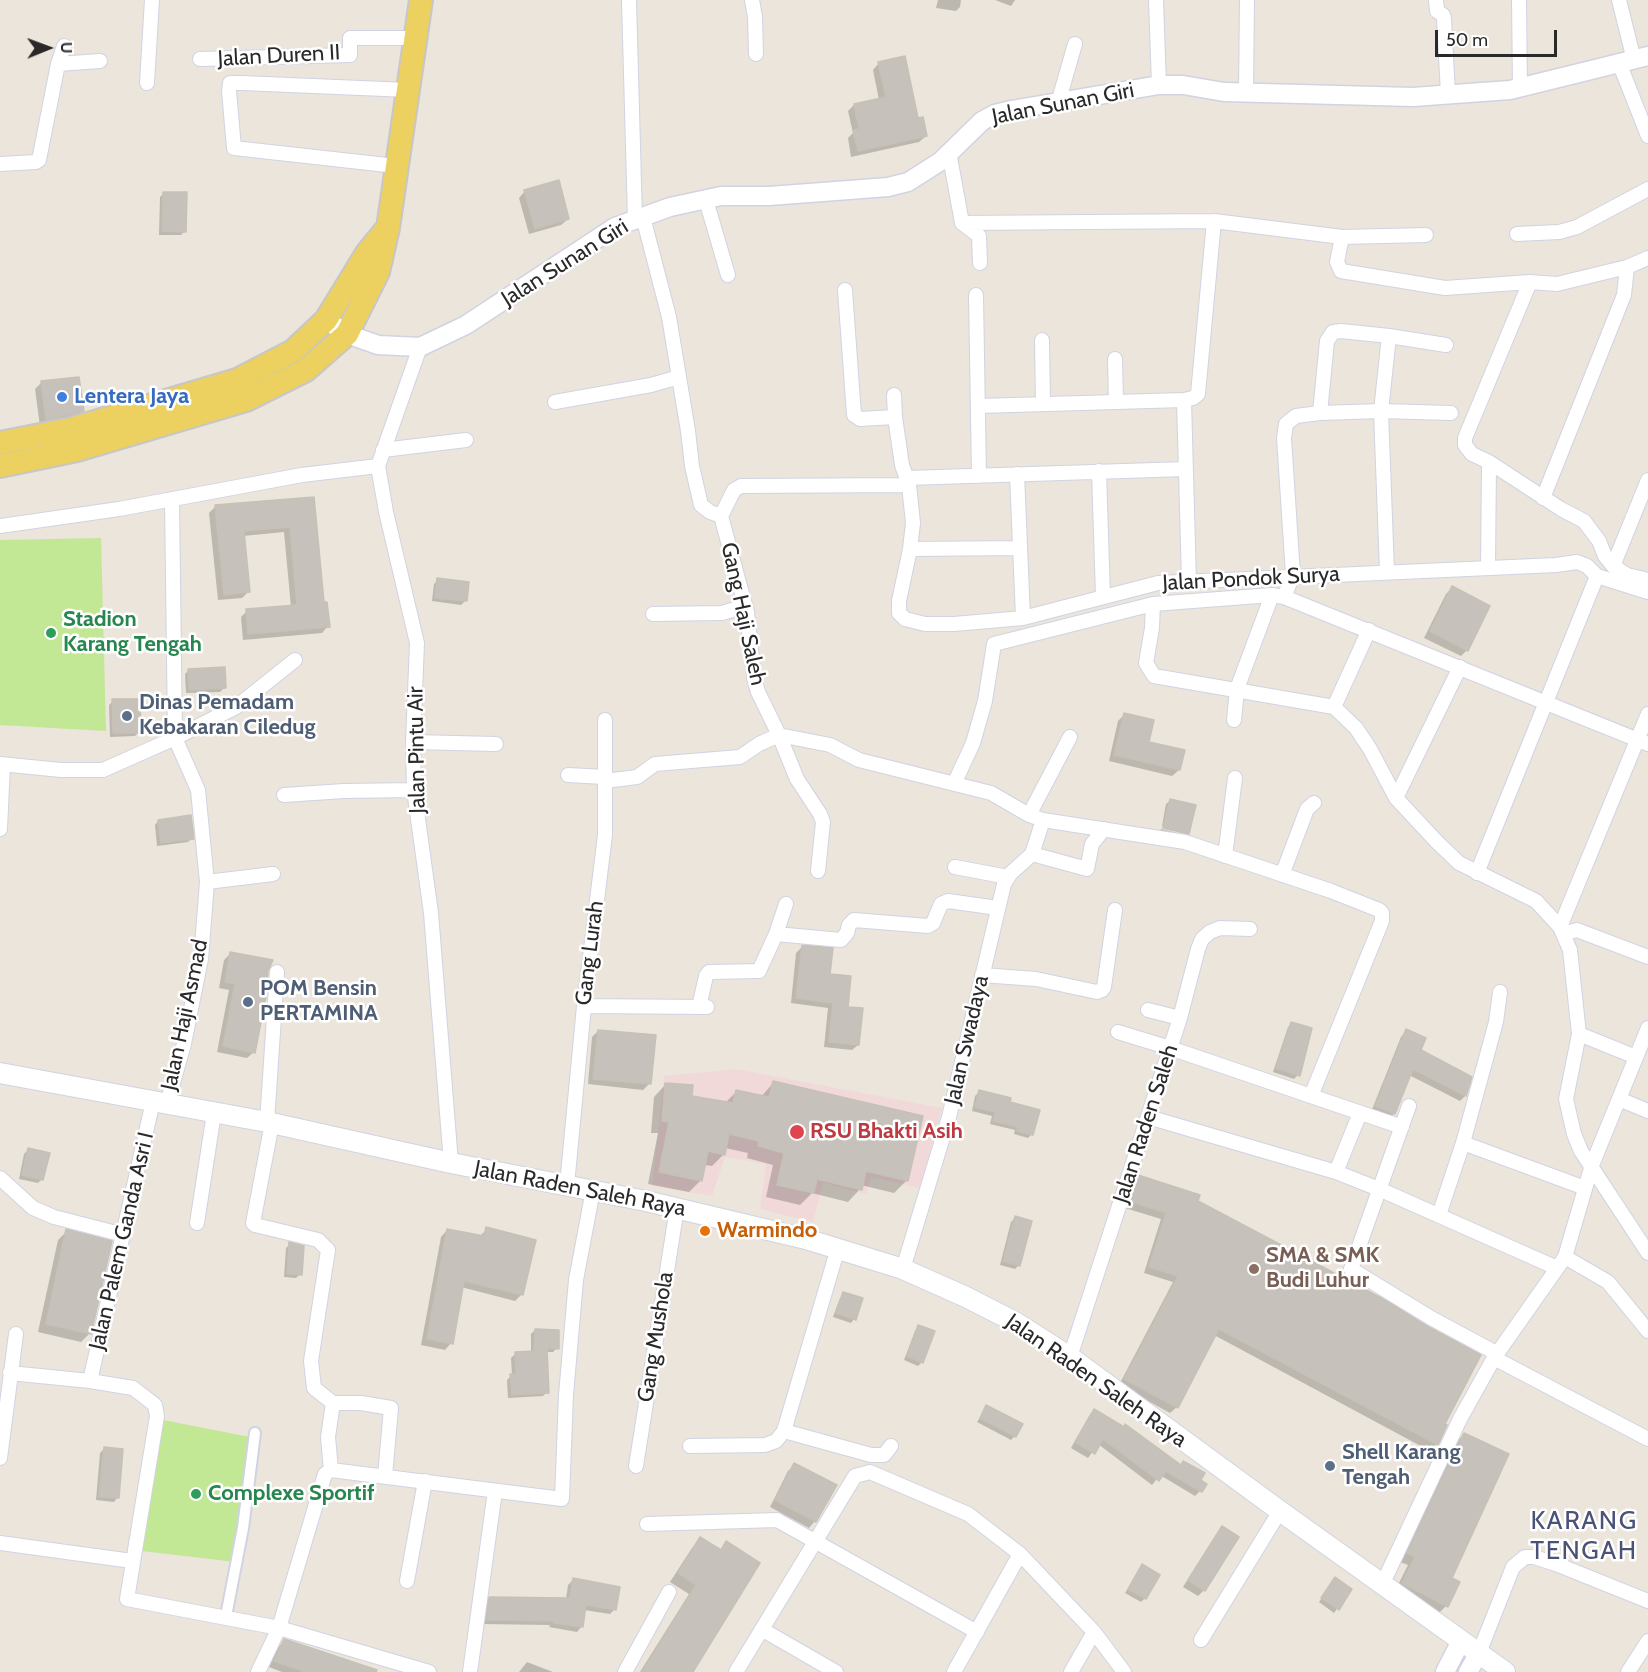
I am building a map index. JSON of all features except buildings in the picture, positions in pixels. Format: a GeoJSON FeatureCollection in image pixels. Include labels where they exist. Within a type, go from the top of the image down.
{"type":"FeatureCollection","features":[{"type":"Feature","properties":{"kind":"main road"},"geometry":{"type":"LineString","coordinates":[[0,443],[74,440],[246,400],[306,370],[347,334],[378,272],[388,228],[421,0]]}},
{"type":"Feature","properties":{"kind":"main road"},"geometry":{"type":"LineString","coordinates":[[0,466],[237,380],[293,351],[326,321],[367,253],[388,228]]}},
{"type":"Feature","properties":{"kind":"main road","name":"Jalan Raden Saleh Raya"},"geometry":{"type":"LineString","coordinates":[[0,1073],[269,1123],[451,1163],[677,1208],[838,1248],[903,1269],[1015,1322],[1070,1357],[1505,1672]]}},
{"type":"Feature","properties":{"kind":"street"},"geometry":{"type":"LineString","coordinates":[[147,83],[152,0]]}},
{"type":"Feature","properties":{"kind":"street","name":"Gang Haji Saleh"},"geometry":{"type":"LineString","coordinates":[[629,0],[639,218],[669,317],[692,466],[701,505],[721,516],[745,606],[754,678],[758,692],[797,779],[823,822],[818,871]]}},
{"type":"Feature","properties":{"kind":"street"},"geometry":{"type":"LineString","coordinates":[[752,0],[756,54]]}},
{"type":"Feature","properties":{"kind":"street"},"geometry":{"type":"LineString","coordinates":[[1156,0],[1159,85]]}},
{"type":"Feature","properties":{"kind":"street"},"geometry":{"type":"LineString","coordinates":[[1246,92],[1247,0]]}},
{"type":"Feature","properties":{"kind":"street"},"geometry":{"type":"LineString","coordinates":[[1436,0],[1437,11],[1443,15],[1444,19],[1448,94]]}},
{"type":"Feature","properties":{"kind":"street"},"geometry":{"type":"LineString","coordinates":[[1520,0],[1520,88]]}},
{"type":"Feature","properties":{"kind":"street"},"geometry":{"type":"LineString","coordinates":[[1619,0],[1634,60],[1648,136]]}},
{"type":"Feature","properties":{"kind":"street","name":"Jalan Duren II"},"geometry":{"type":"LineString","coordinates":[[200,59],[350,55],[350,38],[415,38]]}},
{"type":"Feature","properties":{"kind":"street"},"geometry":{"type":"LineString","coordinates":[[1058,103],[1075,44]]}},
{"type":"Feature","properties":{"kind":"street"},"geometry":{"type":"LineString","coordinates":[[0,164],[39,160],[58,64],[64,46]]}},
{"type":"Feature","properties":{"kind":"street","name":"Jalan Sunan Giri"},"geometry":{"type":"LineString","coordinates":[[326,321],[347,334],[378,345],[420,347],[466,325],[615,227],[670,207],[721,196],[769,196],[888,187],[908,182],[940,161],[982,121],[995,114],[1159,85],[1183,85],[1224,92],[1413,97],[1520,88],[1634,60]]}},
{"type":"Feature","properties":{"kind":"street"},"geometry":{"type":"LineString","coordinates":[[58,64],[100,61]]}},
{"type":"Feature","properties":{"kind":"street"},"geometry":{"type":"LineString","coordinates":[[396,166],[234,148],[230,83],[408,90]]}},
{"type":"Feature","properties":{"kind":"street"},"geometry":{"type":"LineString","coordinates":[[949,152],[962,223],[979,237],[980,263]]}},
{"type":"Feature","properties":{"kind":"street"},"geometry":{"type":"LineString","coordinates":[[1517,234],[1577,227],[1648,189]]}},
{"type":"Feature","properties":{"kind":"street"},"geometry":{"type":"LineString","coordinates":[[706,200],[728,275]]}},
{"type":"Feature","properties":{"kind":"street"},"geometry":{"type":"LineString","coordinates":[[962,223],[1215,221],[1342,237],[1426,235]]}},
{"type":"Feature","properties":{"kind":"street"},"geometry":{"type":"LineString","coordinates":[[979,406],[1193,398],[1198,393],[1215,221]]}},
{"type":"Feature","properties":{"kind":"street"},"geometry":{"type":"LineString","coordinates":[[1342,237],[1337,262],[1341,271],[1445,288],[1530,282],[1557,284],[1646,262]]}},
{"type":"Feature","properties":{"kind":"street"},"geometry":{"type":"LineString","coordinates":[[1543,498],[1624,295],[1627,267]]}},
{"type":"Feature","properties":{"kind":"street"},"geometry":{"type":"LineString","coordinates":[[1530,282],[1465,438],[1468,450],[1584,521],[1613,566],[1627,575],[1648,580]]}},
{"type":"Feature","properties":{"kind":"street"},"geometry":{"type":"LineString","coordinates":[[845,290],[854,415],[860,419],[895,417]]}},
{"type":"Feature","properties":{"kind":"street"},"geometry":{"type":"LineString","coordinates":[[976,295],[979,476]]}},
{"type":"Feature","properties":{"kind":"street"},"geometry":{"type":"LineString","coordinates":[[1320,413],[1327,341],[1333,332],[1389,336],[1446,345]]}},
{"type":"Feature","properties":{"kind":"street"},"geometry":{"type":"LineString","coordinates":[[1387,572],[1381,411],[1389,336]]}},
{"type":"Feature","properties":{"kind":"street"},"geometry":{"type":"LineString","coordinates":[[1042,340],[1043,404]]}},
{"type":"Feature","properties":{"kind":"street","name":"Jalan Pintu Air"},"geometry":{"type":"LineString","coordinates":[[420,347],[378,466],[386,512],[417,643],[413,742],[414,790],[431,913],[451,1163]]}},
{"type":"Feature","properties":{"kind":"street"},"geometry":{"type":"LineString","coordinates":[[1115,359],[1116,402]]}},
{"type":"Feature","properties":{"kind":"street"},"geometry":{"type":"LineString","coordinates":[[555,402],[651,385],[680,377]]}},
{"type":"Feature","properties":{"kind":"street"},"geometry":{"type":"LineString","coordinates":[[894,395],[902,465],[908,482],[913,523],[910,549],[1020,548]]}},
{"type":"Feature","properties":{"kind":"street"},"geometry":{"type":"LineString","coordinates":[[1184,400],[1189,582]]}},
{"type":"Feature","properties":{"kind":"street"},"geometry":{"type":"LineString","coordinates":[[1234,720],[1237,689],[1278,596],[1293,575],[1284,438],[1286,424],[1296,416],[1320,413],[1381,411],[1451,413]]}},
{"type":"Feature","properties":{"kind":"street"},"geometry":{"type":"LineString","coordinates":[[383,450],[466,440]]}},
{"type":"Feature","properties":{"kind":"street"},"geometry":{"type":"LineString","coordinates":[[1488,568],[1489,463]]}},
{"type":"Feature","properties":{"kind":"street"},"geometry":{"type":"LineString","coordinates":[[0,526],[172,499],[303,475],[378,466]]}},
{"type":"Feature","properties":{"kind":"street"},"geometry":{"type":"LineString","coordinates":[[721,516],[734,490],[741,486],[908,482],[1017,474],[1186,469]]}},
{"type":"Feature","properties":{"kind":"street"},"geometry":{"type":"LineString","coordinates":[[1099,471],[1103,597]]}},
{"type":"Feature","properties":{"kind":"street"},"geometry":{"type":"LineString","coordinates":[[1017,474],[1023,618]]}},
{"type":"Feature","properties":{"kind":"street"},"geometry":{"type":"LineString","coordinates":[[1613,566],[1648,480]]}},
{"type":"Feature","properties":{"kind":"street","name":"Jalan Haji Asmad"},"geometry":{"type":"LineString","coordinates":[[160,1102],[184,1044],[201,959],[207,882],[198,790],[175,738],[172,499]]}},
{"type":"Feature","properties":{"kind":"street","name":"Jalan Pondok Surya"},"geometry":{"type":"LineString","coordinates":[[910,549],[898,601],[899,613],[905,619],[925,624],[1023,618],[1158,583],[1293,575],[1556,565],[1577,562],[1587,566],[1598,576],[1648,592]]}},
{"type":"Feature","properties":{"kind":"street"},"geometry":{"type":"LineString","coordinates":[[1478,873],[1598,576]]}},
{"type":"Feature","properties":{"kind":"street"},"geometry":{"type":"LineString","coordinates":[[954,784],[973,743],[985,701],[994,644],[1153,604],[1278,596],[1369,630],[1643,742]]}},
{"type":"Feature","properties":{"kind":"street"},"geometry":{"type":"LineString","coordinates":[[1153,604],[1152,628],[1146,663],[1154,675],[1334,707],[1356,728],[1396,798],[1459,863],[1536,901],[1561,931],[1570,950],[1579,1034],[1566,1098],[1574,1134],[1581,1151],[1648,1253]]}},
{"type":"Feature","properties":{"kind":"street"},"geometry":{"type":"LineString","coordinates":[[653,614],[722,613],[745,606]]}},
{"type":"Feature","properties":{"kind":"street"},"geometry":{"type":"LineString","coordinates":[[1334,707],[1369,630]]}},
{"type":"Feature","properties":{"kind":"street"},"geometry":{"type":"LineString","coordinates":[[0,829],[1,765],[61,770],[103,770],[175,738],[236,707],[295,660]]}},
{"type":"Feature","properties":{"kind":"street"},"geometry":{"type":"LineString","coordinates":[[1396,798],[1460,667]]}},
{"type":"Feature","properties":{"kind":"street"},"geometry":{"type":"LineString","coordinates":[[1561,931],[1643,742],[1648,714]]}},
{"type":"Feature","properties":{"kind":"street","name":"Gang Lurah"},"geometry":{"type":"LineString","coordinates":[[567,1185],[584,1006],[605,835],[605,720]]}},
{"type":"Feature","properties":{"kind":"street"},"geometry":{"type":"LineString","coordinates":[[568,775],[604,779],[637,777],[656,764],[740,757],[759,744],[779,735],[830,745],[859,760],[992,793],[1029,815],[1043,820],[1185,842],[1331,891],[1379,910],[1382,913],[1382,921],[1311,1096]]}},
{"type":"Feature","properties":{"kind":"street"},"geometry":{"type":"LineString","coordinates":[[1029,815],[1070,737]]}},
{"type":"Feature","properties":{"kind":"street"},"geometry":{"type":"LineString","coordinates":[[413,742],[496,744]]}},
{"type":"Feature","properties":{"kind":"street"},"geometry":{"type":"LineString","coordinates":[[1225,856],[1235,778]]}},
{"type":"Feature","properties":{"kind":"street"},"geometry":{"type":"LineString","coordinates":[[284,795],[414,790]]}},
{"type":"Feature","properties":{"kind":"street"},"geometry":{"type":"LineString","coordinates":[[1282,875],[1307,809],[1314,803]]}},
{"type":"Feature","properties":{"kind":"street","name":"Jalan Swadaya"},"geometry":{"type":"LineString","coordinates":[[903,1269],[949,1117],[1004,884],[1008,877],[1032,854],[1043,820]]}},
{"type":"Feature","properties":{"kind":"street"},"geometry":{"type":"LineString","coordinates":[[1032,854],[1087,869],[1092,844],[1104,829]]}},
{"type":"Feature","properties":{"kind":"street"},"geometry":{"type":"LineString","coordinates":[[955,867],[1008,877]]}},
{"type":"Feature","properties":{"kind":"street"},"geometry":{"type":"LineString","coordinates":[[207,882],[273,874]]}},
{"type":"Feature","properties":{"kind":"street"},"geometry":{"type":"LineString","coordinates":[[776,934],[841,940],[847,933],[849,925],[855,920],[928,926],[933,922],[941,903],[948,901],[998,908]]}},
{"type":"Feature","properties":{"kind":"street"},"geometry":{"type":"LineString","coordinates":[[584,1006],[704,1007],[705,976],[709,972],[759,971],[776,934],[786,904]]}},
{"type":"Feature","properties":{"kind":"street"},"geometry":{"type":"LineString","coordinates":[[982,975],[1036,979],[1097,992],[1102,990],[1115,910]]}},
{"type":"Feature","properties":{"kind":"street","name":"Jalan Raden Saleh"},"geometry":{"type":"LineString","coordinates":[[1070,1357],[1180,1018],[1202,939],[1210,932],[1220,928],[1250,929]]}},
{"type":"Feature","properties":{"kind":"street"},"geometry":{"type":"LineString","coordinates":[[1561,931],[1577,930],[1648,957]]}},
{"type":"Feature","properties":{"kind":"street"},"geometry":{"type":"LineString","coordinates":[[277,972],[269,1123],[253,1220],[255,1225],[318,1240],[328,1250],[312,1361],[314,1388],[333,1403],[391,1408],[385,1476]]}},
{"type":"Feature","properties":{"kind":"street"},"geometry":{"type":"LineString","coordinates":[[1439,1215],[1463,1143],[1496,1022],[1500,992]]}},
{"type":"Feature","properties":{"kind":"street"},"geometry":{"type":"LineString","coordinates":[[1148,1010],[1180,1018]]}},
{"type":"Feature","properties":{"kind":"street"},"geometry":{"type":"LineString","coordinates":[[1382,1585],[1460,1419],[1495,1356],[1561,1262],[1592,1165],[1648,1029]]}},
{"type":"Feature","properties":{"kind":"street"},"geometry":{"type":"LineString","coordinates":[[1118,1032],[1402,1127]]}},
{"type":"Feature","properties":{"kind":"street"},"geometry":{"type":"LineString","coordinates":[[1579,1034],[1636,1057]]}},
{"type":"Feature","properties":{"kind":"street"},"geometry":{"type":"LineString","coordinates":[[1619,1100],[1648,1112]]}},
{"type":"Feature","properties":{"kind":"street","name":"Jalan Palem Ganda Asri I"},"geometry":{"type":"LineString","coordinates":[[90,1381],[124,1235],[160,1102]]}},
{"type":"Feature","properties":{"kind":"street"},"geometry":{"type":"LineString","coordinates":[[1409,1106],[1352,1269],[1495,1356],[1648,1439]]}},
{"type":"Feature","properties":{"kind":"street"},"geometry":{"type":"LineString","coordinates":[[197,1222],[214,1113]]}},
{"type":"Feature","properties":{"kind":"street"},"geometry":{"type":"LineString","coordinates":[[1336,1172],[1360,1113]]}},
{"type":"Feature","properties":{"kind":"street"},"geometry":{"type":"LineString","coordinates":[[1148,1117],[1336,1172],[1608,1282],[1648,1331]]}},
{"type":"Feature","properties":{"kind":"street"},"geometry":{"type":"LineString","coordinates":[[1463,1143],[1585,1188]]}},
{"type":"Feature","properties":{"kind":"street"},"geometry":{"type":"LineString","coordinates":[[0,1178],[33,1208],[54,1218],[124,1235]]}},
{"type":"Feature","properties":{"kind":"street"},"geometry":{"type":"LineString","coordinates":[[258,1672],[279,1628],[325,1474],[331,1470],[562,1499],[566,1395],[576,1280],[593,1190]]}},
{"type":"Feature","properties":{"kind":"street","name":"Gang Mushola"},"geometry":{"type":"LineString","coordinates":[[636,1466],[677,1208]]}},
{"type":"Feature","properties":{"kind":"street"},"geometry":{"type":"LineString","coordinates":[[690,1446],[765,1445],[776,1441],[784,1431],[838,1248]]}},
{"type":"Feature","properties":{"kind":"street"},"geometry":{"type":"LineString","coordinates":[[0,1458],[16,1334]]}},
{"type":"Feature","properties":{"kind":"street"},"geometry":{"type":"LineString","coordinates":[[10,1373],[133,1388],[155,1405],[157,1416],[127,1599],[279,1628],[429,1672]]}},
{"type":"Feature","properties":{"kind":"street"},"geometry":{"type":"LineString","coordinates":[[331,1470],[328,1437],[333,1403]]}},
{"type":"Feature","properties":{"kind":"street"},"geometry":{"type":"LineString","coordinates":[[784,1431],[871,1455],[884,1455],[891,1446]]}},
{"type":"Feature","properties":{"kind":"street"},"geometry":{"type":"LineString","coordinates":[[227,1611],[243,1528],[255,1433]]}},
{"type":"Feature","properties":{"kind":"street"},"geometry":{"type":"LineString","coordinates":[[736,1672],[855,1476],[870,1472],[968,1514],[1020,1554],[1094,1632],[1124,1672]]}},
{"type":"Feature","properties":{"kind":"street"},"geometry":{"type":"LineString","coordinates":[[407,1581],[425,1481]]}},
{"type":"Feature","properties":{"kind":"street"},"geometry":{"type":"LineString","coordinates":[[470,1672],[495,1491]]}},
{"type":"Feature","properties":{"kind":"street"},"geometry":{"type":"LineString","coordinates":[[1201,1640],[1280,1511]]}},
{"type":"Feature","properties":{"kind":"street"},"geometry":{"type":"LineString","coordinates":[[647,1524],[777,1520],[977,1632]]}},
{"type":"Feature","properties":{"kind":"street"},"geometry":{"type":"LineString","coordinates":[[0,1543],[132,1561]]}},
{"type":"Feature","properties":{"kind":"street"},"geometry":{"type":"LineString","coordinates":[[954,1672],[1020,1554]]}},
{"type":"Feature","properties":{"kind":"street"},"geometry":{"type":"LineString","coordinates":[[1468,1672],[1479,1653],[1513,1568],[1525,1557],[1534,1557],[1556,1564],[1646,1599]]}},
{"type":"Feature","properties":{"kind":"street"},"geometry":{"type":"LineString","coordinates":[[625,1672],[669,1592]]}},
{"type":"Feature","properties":{"kind":"street"},"geometry":{"type":"LineString","coordinates":[[762,1630],[836,1672]]}},
{"type":"Feature","properties":{"kind":"street"},"geometry":{"type":"LineString","coordinates":[[1071,1672],[1094,1632]]}},
{"type":"Feature","properties":{"kind":"street"},"geometry":{"type":"LineString","coordinates":[[1445,1672],[1461,1641]]}},
{"type":"Feature","properties":{"kind":"street"},"geometry":{"type":"LineString","coordinates":[[1628,1672],[1648,1641]]}},
{"type":"Feature","properties":{"kind":"shaded area","name":"RSU Bhakti Asih"},"geometry":{"type":"Polygon","coordinates":[[[736,1069],[942,1108],[920,1188],[871,1177],[866,1194],[823,1183],[813,1222],[760,1209],[766,1164],[725,1157],[712,1196],[652,1186],[664,1076],[736,1069]]]}},
{"type":"Feature","properties":{"kind":"green space","name":"Stadion Karang Tengah"},"geometry":{"type":"Polygon","coordinates":[[[101,538],[106,731],[0,725],[0,540],[101,538]]]}},
{"type":"Feature","properties":{"kind":"green space","name":"Complexe Sportif"},"geometry":{"type":"Polygon","coordinates":[[[158,1419],[250,1437],[236,1562],[142,1551],[158,1419]]]}},
{"type":"Feature","properties":{"kind":"place","name":"Lentera Jaya"},"geometry":{"type":"Point","coordinates":[62,397]}},
{"type":"Feature","properties":{"kind":"place","name":"Stadion Karang Tengah"},"geometry":{"type":"Point","coordinates":[51,633]}},
{"type":"Feature","properties":{"kind":"place","name":"Dinas Pemadam Kebakaran Ciledug"},"geometry":{"type":"Point","coordinates":[127,716]}},
{"type":"Feature","properties":{"kind":"place","name":"POM Bensin PERTAMINA"},"geometry":{"type":"Point","coordinates":[248,1002]}},
{"type":"Feature","properties":{"kind":"place","name":"RSU Bhakti Asih"},"geometry":{"type":"Point","coordinates":[797,1132]}},
{"type":"Feature","properties":{"kind":"place","name":"Warmindo"},"geometry":{"type":"Point","coordinates":[705,1231]}},
{"type":"Feature","properties":{"kind":"place","name":"SMA & SMK Budi Luhur"},"geometry":{"type":"Point","coordinates":[1254,1269]}},
{"type":"Feature","properties":{"kind":"place","name":"Shell Karang Tengah"},"geometry":{"type":"Point","coordinates":[1330,1466]}},
{"type":"Feature","properties":{"kind":"place","name":"Complexe Sportif"},"geometry":{"type":"Point","coordinates":[196,1494]}},
{"type":"Feature","properties":{"kind":"district","name":"KARANG TENGAH"},"geometry":{"type":"Point","coordinates":[1584,1536]}}]}
